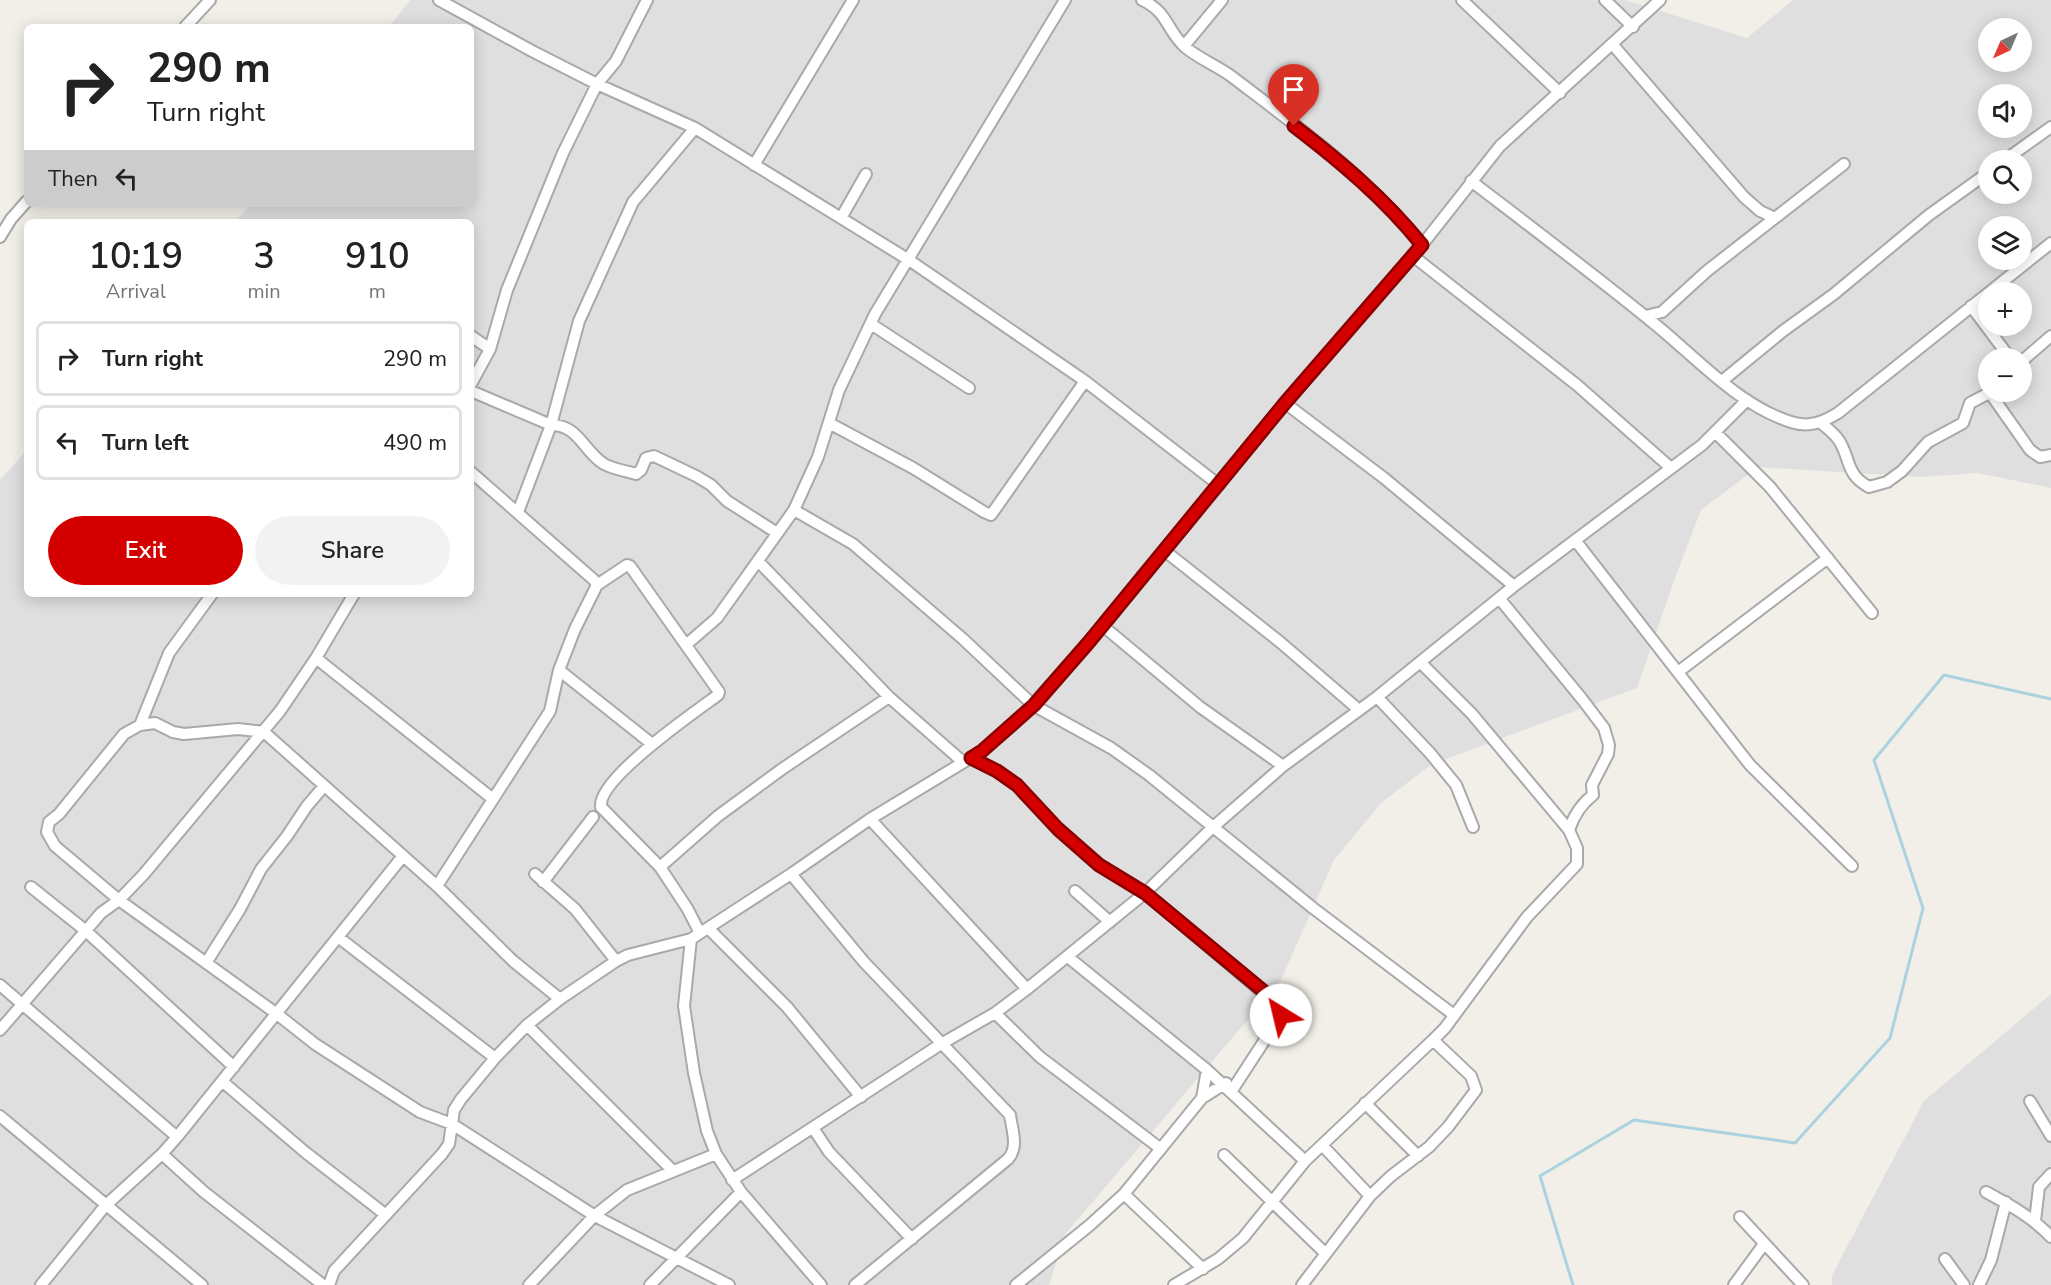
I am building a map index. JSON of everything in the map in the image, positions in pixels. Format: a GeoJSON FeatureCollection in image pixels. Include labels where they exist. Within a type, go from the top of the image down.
{"type":"FeatureCollection","features":[{"type":"Feature","properties":{"kind":"street"},"geometry":{"type":"LineString","coordinates":[[188,24],[210,0]]}},
{"type":"Feature","properties":{"kind":"street"},"geometry":{"type":"LineString","coordinates":[[438,0],[515,43],[597,84],[695,128],[909,260],[1085,381],[1219,485]]}},
{"type":"Feature","properties":{"kind":"street"},"geometry":{"type":"LineString","coordinates":[[474,378],[490,349],[511,279],[563,153],[597,84],[616,61],[647,0]]}},
{"type":"Feature","properties":{"kind":"street"},"geometry":{"type":"LineString","coordinates":[[754,165],[853,0]]}},
{"type":"Feature","properties":{"kind":"street"},"geometry":{"type":"LineString","coordinates":[[687,644],[717,618],[794,510],[818,456],[839,390],[871,324],[1065,0]]}},
{"type":"Feature","properties":{"kind":"street"},"geometry":{"type":"LineString","coordinates":[[1142,0],[1156,7],[1184,46],[1228,74],[1344,165],[1402,220],[1422,245]]}},
{"type":"Feature","properties":{"kind":"street"},"geometry":{"type":"LineString","coordinates":[[1184,46],[1222,0]]}},
{"type":"Feature","properties":{"kind":"street"},"geometry":{"type":"LineString","coordinates":[[1462,0],[1560,93]]}},
{"type":"Feature","properties":{"kind":"street"},"geometry":{"type":"LineString","coordinates":[[1605,0],[1633,27]]}},
{"type":"Feature","properties":{"kind":"street"},"geometry":{"type":"LineString","coordinates":[[328,1285],[334,1271],[442,1154],[449,1144],[454,1110],[461,1099],[495,1058],[527,1025],[560,999],[616,961],[628,955],[700,933],[870,819],[982,751],[1034,705],[1103,626],[1285,403],[1413,256],[1500,146],[1660,0]]}},
{"type":"Feature","properties":{"kind":"street"},"geometry":{"type":"LineString","coordinates":[[1613,45],[1744,197],[1760,211],[1775,218]]}},
{"type":"Feature","properties":{"kind":"street"},"geometry":{"type":"LineString","coordinates":[[2019,150],[2051,127]]}},
{"type":"Feature","properties":{"kind":"street"},"geometry":{"type":"LineString","coordinates":[[518,512],[551,425],[579,321],[633,202],[695,128]]}},
{"type":"Feature","properties":{"kind":"street"},"geometry":{"type":"LineString","coordinates":[[1657,325],[1662,312],[1707,271],[1844,164]]}},
{"type":"Feature","properties":{"kind":"street"},"geometry":{"type":"LineString","coordinates":[[841,218],[866,174]]}},
{"type":"Feature","properties":{"kind":"street"},"geometry":{"type":"LineString","coordinates":[[1722,381],[1783,331],[1834,294],[1929,215],[1978,180]]}},
{"type":"Feature","properties":{"kind":"street"},"geometry":{"type":"LineString","coordinates":[[1471,181],[1646,316],[1722,381],[1748,400],[1763,410],[1792,422],[1804,424],[1821,423],[1838,413],[2051,243]]}},
{"type":"Feature","properties":{"kind":"street"},"geometry":{"type":"LineString","coordinates":[[0,237],[11,219],[24,204]]}},
{"type":"Feature","properties":{"kind":"street"},"geometry":{"type":"LineString","coordinates":[[1413,256],[1577,385],[1671,468]]}},
{"type":"Feature","properties":{"kind":"street"},"geometry":{"type":"LineString","coordinates":[[1971,306],[2002,348]]}},
{"type":"Feature","properties":{"kind":"street"},"geometry":{"type":"LineString","coordinates":[[1646,316],[1662,312]]}},
{"type":"Feature","properties":{"kind":"street"},"geometry":{"type":"LineString","coordinates":[[871,324],[969,388]]}},
{"type":"Feature","properties":{"kind":"street"},"geometry":{"type":"LineString","coordinates":[[2032,352],[2051,336]]}},
{"type":"Feature","properties":{"kind":"street"},"geometry":{"type":"LineString","coordinates":[[474,338],[490,349]]}},
{"type":"Feature","properties":{"kind":"street"},"geometry":{"type":"LineString","coordinates":[[829,423],[913,468],[984,512],[991,514],[1085,381]]}},
{"type":"Feature","properties":{"kind":"street"},"geometry":{"type":"LineString","coordinates":[[474,392],[551,425],[562,425],[573,432],[600,460],[609,466],[636,474],[642,470],[646,458],[654,456],[681,468],[711,485],[727,501],[777,533]]}},
{"type":"Feature","properties":{"kind":"street"},"geometry":{"type":"LineString","coordinates":[[1821,423],[1835,435],[1841,444],[1850,470],[1857,480],[1869,487],[1887,482],[1902,471],[1928,442],[1962,423],[1970,403],[1978,399]]}},
{"type":"Feature","properties":{"kind":"street"},"geometry":{"type":"LineString","coordinates":[[732,1180],[941,1044],[995,1013],[1027,989],[1145,893],[1212,828],[1283,766],[1377,697],[1514,586],[1702,445],[1748,400]]}},
{"type":"Feature","properties":{"kind":"street"},"geometry":{"type":"LineString","coordinates":[[1997,402],[2030,450],[2040,457],[2051,455]]}},
{"type":"Feature","properties":{"kind":"street"},"geometry":{"type":"LineString","coordinates":[[1285,403],[1384,478],[1514,586]]}},
{"type":"Feature","properties":{"kind":"street"},"geometry":{"type":"LineString","coordinates":[[1715,432],[1770,487],[1872,613]]}},
{"type":"Feature","properties":{"kind":"street"},"geometry":{"type":"LineString","coordinates":[[474,475],[597,585]]}},
{"type":"Feature","properties":{"kind":"street"},"geometry":{"type":"LineString","coordinates":[[794,510],[853,544],[963,639],[1034,705],[1111,748],[1149,775],[1313,909],[1454,1015]]}},
{"type":"Feature","properties":{"kind":"street"},"geometry":{"type":"LineString","coordinates":[[1575,540],[1750,765],[1852,866]]}},
{"type":"Feature","properties":{"kind":"street"},"geometry":{"type":"LineString","coordinates":[[1165,551],[1280,642],[1359,710]]}},
{"type":"Feature","properties":{"kind":"street"},"geometry":{"type":"LineString","coordinates":[[1678,672],[1828,558]]}},
{"type":"Feature","properties":{"kind":"street"},"geometry":{"type":"LineString","coordinates":[[758,561],[889,697],[967,760],[997,771],[1017,785],[1058,829],[1099,865],[1145,893],[1280,1007],[1281,1015],[1231,1092]]}},
{"type":"Feature","properties":{"kind":"street"},"geometry":{"type":"LineString","coordinates":[[437,886],[549,711],[559,670],[575,629],[597,585],[624,566],[630,566],[719,692],[652,744],[619,775],[602,795],[601,807],[660,867],[687,908],[700,933],[787,1007],[861,1097]]}},
{"type":"Feature","properties":{"kind":"street"},"geometry":{"type":"LineString","coordinates":[[140,725],[169,653],[210,597]]}},
{"type":"Feature","properties":{"kind":"street"},"geometry":{"type":"LineString","coordinates":[[0,1030],[101,913],[119,900],[144,874],[264,732],[316,658],[352,597]]}},
{"type":"Feature","properties":{"kind":"street"},"geometry":{"type":"LineString","coordinates":[[1499,598],[1604,728],[1609,745],[1608,754],[1592,785],[1593,795],[1583,802],[1569,830]]}},
{"type":"Feature","properties":{"kind":"street"},"geometry":{"type":"LineString","coordinates":[[1103,626],[1200,706],[1283,766]]}},
{"type":"Feature","properties":{"kind":"street"},"geometry":{"type":"LineString","coordinates":[[316,658],[493,799]]}},
{"type":"Feature","properties":{"kind":"street"},"geometry":{"type":"LineString","coordinates":[[1174,1285],[1218,1259],[1243,1238],[1305,1161],[1433,1040],[1527,917],[1577,864],[1577,848],[1569,830],[1472,714],[1420,662]]}},
{"type":"Feature","properties":{"kind":"street"},"geometry":{"type":"LineString","coordinates":[[559,670],[652,744]]}},
{"type":"Feature","properties":{"kind":"street"},"geometry":{"type":"LineString","coordinates":[[660,867],[718,816],[782,769],[889,697]]}},
{"type":"Feature","properties":{"kind":"street"},"geometry":{"type":"LineString","coordinates":[[1377,697],[1430,753],[1456,785],[1473,827]]}},
{"type":"Feature","properties":{"kind":"street"},"geometry":{"type":"LineString","coordinates":[[560,999],[513,961],[437,886],[264,732],[238,729],[184,734],[173,732],[155,723],[140,725],[124,734],[59,814],[49,822],[47,832],[55,846],[119,900],[315,1044],[420,1112],[452,1124],[595,1216],[729,1285]]}},
{"type":"Feature","properties":{"kind":"street"},"geometry":{"type":"LineString","coordinates":[[206,963],[261,869],[324,786]]}},
{"type":"Feature","properties":{"kind":"street"},"geometry":{"type":"LineString","coordinates":[[543,882],[593,817]]}},
{"type":"Feature","properties":{"kind":"street"},"geometry":{"type":"LineString","coordinates":[[870,819],[1027,989]]}},
{"type":"Feature","properties":{"kind":"street"},"geometry":{"type":"LineString","coordinates":[[41,1285],[105,1206],[162,1154],[177,1137],[403,856]]}},
{"type":"Feature","properties":{"kind":"street"},"geometry":{"type":"LineString","coordinates":[[535,874],[575,909],[616,961]]}},
{"type":"Feature","properties":{"kind":"street"},"geometry":{"type":"LineString","coordinates":[[791,874],[864,962],[1010,1115],[1014,1141],[1013,1153],[855,1285]]}},
{"type":"Feature","properties":{"kind":"street"},"geometry":{"type":"LineString","coordinates":[[31,887],[86,931],[234,1067]]}},
{"type":"Feature","properties":{"kind":"street"},"geometry":{"type":"LineString","coordinates":[[1075,891],[1110,922]]}},
{"type":"Feature","properties":{"kind":"street"},"geometry":{"type":"LineString","coordinates":[[700,933],[684,1006],[694,1073],[707,1131],[716,1154],[732,1180],[821,1285]]}},
{"type":"Feature","properties":{"kind":"street"},"geometry":{"type":"LineString","coordinates":[[338,937],[495,1058]]}},
{"type":"Feature","properties":{"kind":"street"},"geometry":{"type":"LineString","coordinates":[[1068,957],[1207,1070],[1305,1161]]}},
{"type":"Feature","properties":{"kind":"street"},"geometry":{"type":"LineString","coordinates":[[0,985],[177,1137]]}},
{"type":"Feature","properties":{"kind":"street"},"geometry":{"type":"LineString","coordinates":[[995,1013],[1040,1057],[1161,1149]]}},
{"type":"Feature","properties":{"kind":"street"},"geometry":{"type":"LineString","coordinates":[[527,1025],[673,1171]]}},
{"type":"Feature","properties":{"kind":"street"},"geometry":{"type":"LineString","coordinates":[[1302,1285],[1370,1196],[1391,1176],[1429,1147],[1448,1128],[1476,1090],[1471,1076],[1433,1040]]}},
{"type":"Feature","properties":{"kind":"street"},"geometry":{"type":"LineString","coordinates":[[1202,1098],[1207,1070]]}},
{"type":"Feature","properties":{"kind":"street"},"geometry":{"type":"LineString","coordinates":[[1016,1285],[1124,1194],[1202,1098],[1221,1084],[1239,1078]]}},
{"type":"Feature","properties":{"kind":"street"},"geometry":{"type":"LineString","coordinates":[[223,1082],[305,1152],[386,1215]]}},
{"type":"Feature","properties":{"kind":"street"},"geometry":{"type":"LineString","coordinates":[[2030,1101],[2051,1136]]}},
{"type":"Feature","properties":{"kind":"street"},"geometry":{"type":"LineString","coordinates":[[1365,1103],[1418,1155]]}},
{"type":"Feature","properties":{"kind":"street"},"geometry":{"type":"LineString","coordinates":[[0,1116],[202,1285]]}},
{"type":"Feature","properties":{"kind":"street"},"geometry":{"type":"LineString","coordinates":[[813,1128],[829,1152],[912,1239]]}},
{"type":"Feature","properties":{"kind":"street"},"geometry":{"type":"LineString","coordinates":[[1322,1145],[1370,1196]]}},
{"type":"Feature","properties":{"kind":"street"},"geometry":{"type":"LineString","coordinates":[[162,1154],[204,1192],[324,1285]]}},
{"type":"Feature","properties":{"kind":"street"},"geometry":{"type":"LineString","coordinates":[[529,1285],[595,1216],[627,1190],[716,1154]]}},
{"type":"Feature","properties":{"kind":"street"},"geometry":{"type":"LineString","coordinates":[[1224,1155],[1325,1253]]}},
{"type":"Feature","properties":{"kind":"street"},"geometry":{"type":"LineString","coordinates":[[2035,1221],[2038,1187],[2051,1174]]}},
{"type":"Feature","properties":{"kind":"street"},"geometry":{"type":"LineString","coordinates":[[650,1285],[741,1192]]}},
{"type":"Feature","properties":{"kind":"street"},"geometry":{"type":"LineString","coordinates":[[1986,1192],[2035,1221],[2051,1236]]}},
{"type":"Feature","properties":{"kind":"street"},"geometry":{"type":"LineString","coordinates":[[1124,1194],[1203,1269]]}},
{"type":"Feature","properties":{"kind":"street"},"geometry":{"type":"LineString","coordinates":[[1979,1285],[1991,1260],[2006,1202]]}},
{"type":"Feature","properties":{"kind":"street"},"geometry":{"type":"LineString","coordinates":[[1740,1217],[1803,1285]]}},
{"type":"Feature","properties":{"kind":"street"},"geometry":{"type":"LineString","coordinates":[[1734,1285],[1764,1244]]}},
{"type":"Feature","properties":{"kind":"street"},"geometry":{"type":"LineString","coordinates":[[1945,1259],[1964,1285]]}},
{"type":"Feature","properties":{"kind":"shaded area"},"geometry":{"type":"Polygon","coordinates":[[[410,0],[1625,0],[1747,38],[1793,0],[2051,0],[2051,488],[1978,473],[1920,477],[1758,467],[1701,510],[1637,688],[1432,764],[1381,803],[1334,860],[1280,982],[1066,1233],[1049,1285],[0,1285],[0,480],[24,453],[24,597],[474,597],[474,219],[238,219],[248,207],[474,207],[474,24],[391,24],[410,0]]]}},
{"type":"Feature","properties":{"kind":"shaded area"},"geometry":{"type":"Polygon","coordinates":[[[2051,994],[2051,1285],[1832,1285],[1832,1275],[1924,1101],[2051,994]]]}},
{"type":"Feature","properties":{"kind":"waterway"},"geometry":{"type":"LineString","coordinates":[[1573,1285],[1540,1176],[1634,1120],[1795,1143],[1890,1038],[1923,908],[1874,760],[1944,675],[2051,699]]}},
{"type":"Feature","properties":{"kind":"route"},"geometry":{"type":"LineString","coordinates":[[1281,1015],[1280,1007],[1273,999],[1145,893],[1099,865],[1058,829],[1017,785],[997,771],[971,758],[1034,705],[1116,611],[1285,403],[1422,245],[1402,220],[1344,165],[1294,126]]}}]}
